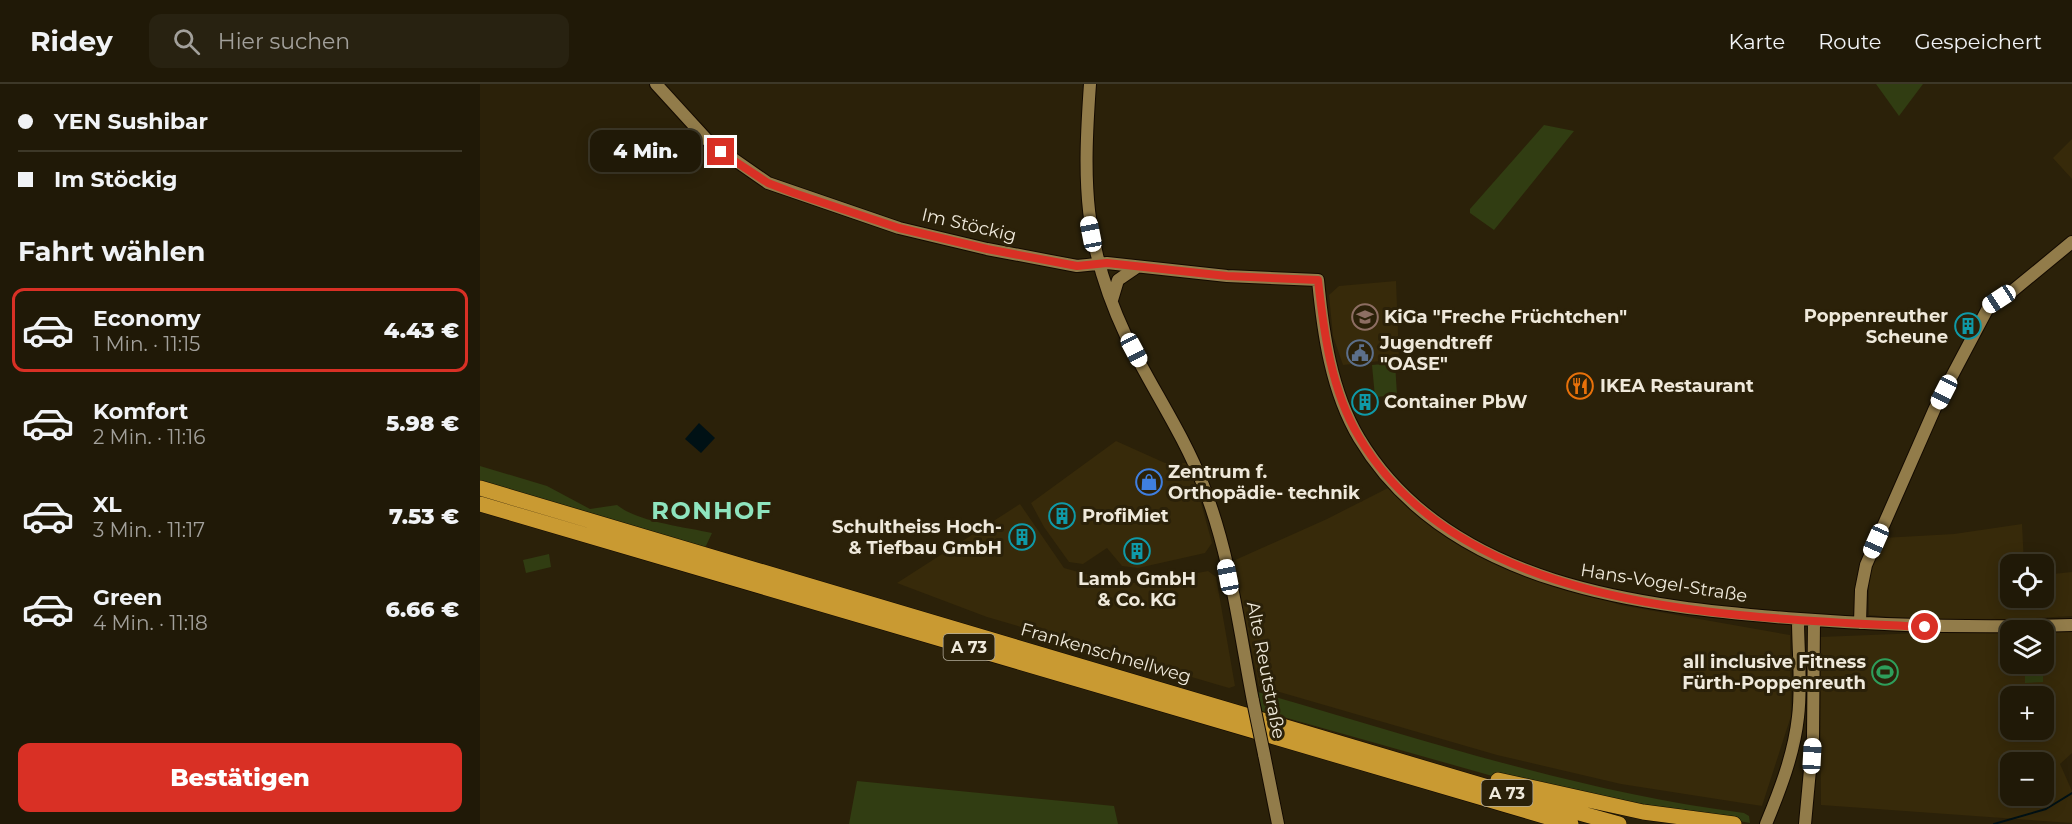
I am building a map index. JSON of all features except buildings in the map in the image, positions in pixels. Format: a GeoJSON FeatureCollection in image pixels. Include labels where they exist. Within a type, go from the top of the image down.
{"type":"FeatureCollection","features":[{"type":"Feature","properties":{"kind":"highway","name":"Frankenschnellweg"},"geometry":{"type":"LineString","coordinates":[[480,488],[1618,824]]}},
{"type":"Feature","properties":{"kind":"highway","name":"Frankenschnellweg"},"geometry":{"type":"LineString","coordinates":[[480,504],[1571,824]]}},
{"type":"Feature","properties":{"kind":"highway"},"geometry":{"type":"LineString","coordinates":[[1397,759],[1446,767],[1548,793],[1643,812],[1734,824]]}},
{"type":"Feature","properties":{"kind":"highway"},"geometry":{"type":"LineString","coordinates":[[1487,800],[1513,816],[1534,824]]}},
{"type":"Feature","properties":{"kind":"main road","name":"Im Stöckig"},"geometry":{"type":"LineString","coordinates":[[656,84],[709,142],[741,166],[777,186],[899,228],[987,249],[1077,266],[1098,264],[1227,276],[1318,280]]}},
{"type":"Feature","properties":{"kind":"main road","name":"Alte Reutstraße"},"geometry":{"type":"LineString","coordinates":[[1090,84],[1086,187],[1089,222],[1098,264],[1126,336],[1190,455],[1210,502],[1224,557],[1278,824]]}},
{"type":"Feature","properties":{"kind":"main road"},"geometry":{"type":"LineString","coordinates":[[1860,623],[1861,590],[1866,565],[1935,408],[1989,306],[2010,293],[2072,242]]}},
{"type":"Feature","properties":{"kind":"main road"},"geometry":{"type":"LineString","coordinates":[[1112,301],[1118,280],[1137,267]]}},
{"type":"Feature","properties":{"kind":"main road","name":"Hans-Vogel-Straße"},"geometry":{"type":"LineString","coordinates":[[1318,280],[1325,338],[1339,393],[1359,437],[1385,474],[1435,522],[1490,554],[1574,587],[1701,611],[1961,628],[2072,625]]}},
{"type":"Feature","properties":{"kind":"main road"},"geometry":{"type":"LineString","coordinates":[[1766,824],[1782,783],[1795,738],[1798,714],[1798,619]]}},
{"type":"Feature","properties":{"kind":"main road"},"geometry":{"type":"LineString","coordinates":[[1805,824],[1813,737],[1814,620]]}},
{"type":"Feature","properties":{"kind":"shaded area"},"geometry":{"type":"Polygon","coordinates":[[[2072,139],[2072,179],[2053,158],[2072,139]]]}},
{"type":"Feature","properties":{"kind":"shaded area","name":"KiGa \"Freche Früchtchen\""},"geometry":{"type":"Polygon","coordinates":[[[1396,281],[1399,359],[1343,365],[1333,336],[1329,295],[1339,286],[1396,281]]]}},
{"type":"Feature","properties":{"kind":"shaded area"},"geometry":{"type":"Polygon","coordinates":[[[699,423],[715,438],[701,453],[685,439],[699,423]]]}},
{"type":"Feature","properties":{"kind":"shaded area"},"geometry":{"type":"Polygon","coordinates":[[[1116,441],[1165,463],[1188,463],[1212,543],[1205,553],[1138,568],[1122,566],[1107,548],[1083,564],[1069,562],[1044,527],[1031,503],[1116,441]]]}},
{"type":"Feature","properties":{"kind":"shaded area"},"geometry":{"type":"Polygon","coordinates":[[[1388,488],[1447,536],[1500,564],[1620,605],[1790,635],[1791,716],[1762,806],[1621,784],[1497,755],[1259,686],[1233,561],[1327,519],[1388,488]]]}},
{"type":"Feature","properties":{"kind":"shaded area"},"geometry":{"type":"Polygon","coordinates":[[[1020,504],[1064,568],[1114,582],[1146,583],[1208,571],[1216,577],[1235,686],[1229,688],[987,617],[897,583],[1020,504]]]}},
{"type":"Feature","properties":{"kind":"shaded area"},"geometry":{"type":"Polygon","coordinates":[[[2022,524],[2024,554],[2000,554],[2000,608],[2054,608],[2054,574],[2072,572],[2072,616],[1954,623],[1869,615],[1869,573],[1882,538],[1954,534],[2022,524]]]}},
{"type":"Feature","properties":{"kind":"shaded area"},"geometry":{"type":"Polygon","coordinates":[[[2072,627],[2072,753],[2060,764],[2072,791],[2072,823],[1821,805],[1820,637],[2000,630],[2000,674],[2054,674],[2054,628],[2072,627]]]}},
{"type":"Feature","properties":{"kind":"green space"},"geometry":{"type":"Polygon","coordinates":[[[1876,84],[1923,84],[1899,116],[1876,84]]]}},
{"type":"Feature","properties":{"kind":"green space"},"geometry":{"type":"Polygon","coordinates":[[[1544,125],[1574,131],[1494,230],[1470,213],[1470,209],[1544,125]]]}},
{"type":"Feature","properties":{"kind":"green space"},"geometry":{"type":"Polygon","coordinates":[[[1395,363],[1397,395],[1375,397],[1372,365],[1395,363]]]}},
{"type":"Feature","properties":{"kind":"green space"},"geometry":{"type":"Polygon","coordinates":[[[480,466],[547,486],[590,509],[617,505],[649,520],[712,533],[705,548],[480,482],[480,466]]]}},
{"type":"Feature","properties":{"kind":"green space"},"geometry":{"type":"Polygon","coordinates":[[[549,554],[551,567],[526,573],[523,560],[549,554]]]}},
{"type":"Feature","properties":{"kind":"green space"},"geometry":{"type":"Polygon","coordinates":[[[2025,674],[2043,674],[2043,682],[2025,683],[2025,674]]]}},
{"type":"Feature","properties":{"kind":"green space"},"geometry":{"type":"Polygon","coordinates":[[[1258,692],[1559,778],[1682,804],[1744,813],[1749,816],[1750,823],[1503,779],[1262,711],[1258,692]]]}},
{"type":"Feature","properties":{"kind":"green space"},"geometry":{"type":"Polygon","coordinates":[[[857,781],[1114,806],[1118,824],[849,824],[857,781]]]}},
{"type":"Feature","properties":{"kind":"waterway"},"geometry":{"type":"LineString","coordinates":[[1994,824],[2046,809],[2072,793]]}},
{"type":"Feature","properties":{"kind":"place","name":"KiGa \"Freche Früchtchen\""},"geometry":{"type":"Point","coordinates":[1365,317]}},
{"type":"Feature","properties":{"kind":"place","name":"Poppenreuther Scheune"},"geometry":{"type":"Point","coordinates":[1968,326]}},
{"type":"Feature","properties":{"kind":"place","name":"Jugendtreff \"OASE\""},"geometry":{"type":"Point","coordinates":[1360,353]}},
{"type":"Feature","properties":{"kind":"place","name":"IKEA Restaurant"},"geometry":{"type":"Point","coordinates":[1580,386]}},
{"type":"Feature","properties":{"kind":"place","name":"Container PbW"},"geometry":{"type":"Point","coordinates":[1365,402]}},
{"type":"Feature","properties":{"kind":"place","name":"Zentrum f. Orthopädie- technik"},"geometry":{"type":"Point","coordinates":[1149,482]}},
{"type":"Feature","properties":{"kind":"place","name":"ProfiMiet"},"geometry":{"type":"Point","coordinates":[1062,516]}},
{"type":"Feature","properties":{"kind":"place","name":"Schultheiss Hoch- & Tiefbau GmbH"},"geometry":{"type":"Point","coordinates":[1022,537]}},
{"type":"Feature","properties":{"kind":"place","name":"Lamb GmbH & Co. KG"},"geometry":{"type":"Point","coordinates":[1137,551]}},
{"type":"Feature","properties":{"kind":"place","name":"all inclusive Fitness Fürth-Poppenreuth"},"geometry":{"type":"Point","coordinates":[1885,672]}},
{"type":"Feature","properties":{"kind":"district","name":"RONHOF"},"geometry":{"type":"Point","coordinates":[712,510]}},
{"type":"Feature","properties":{"kind":"route"},"geometry":{"type":"LineString","coordinates":[[721,152],[768,183],[794,193],[899,228],[987,249],[1077,266],[1107,263],[1227,276],[1318,280],[1325,338],[1339,393],[1359,437],[1385,474],[1403,493],[1435,522],[1458,536],[1490,554],[1534,573],[1595,592],[1701,611],[1925,627]]}}]}
